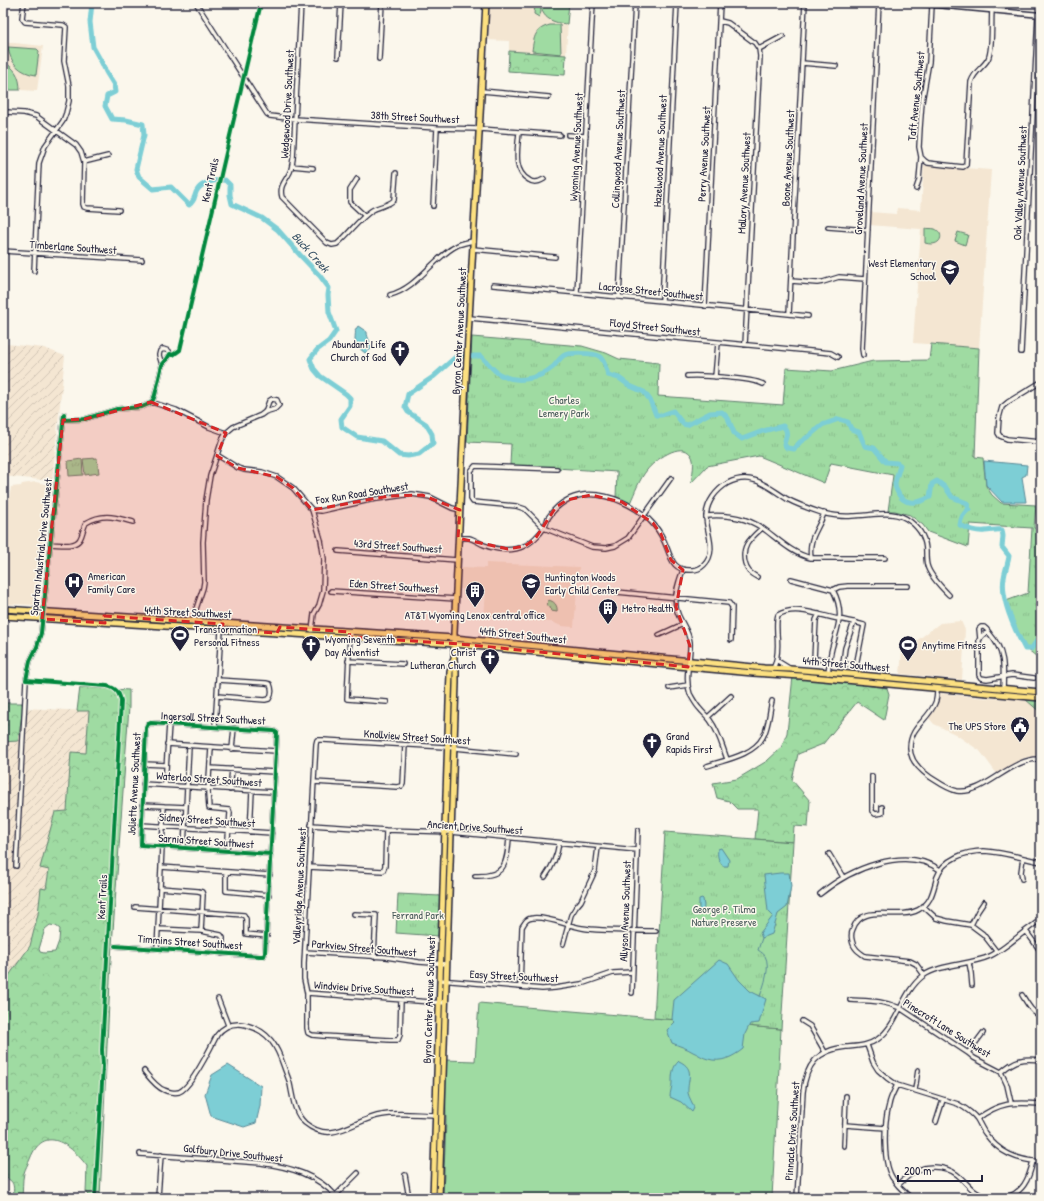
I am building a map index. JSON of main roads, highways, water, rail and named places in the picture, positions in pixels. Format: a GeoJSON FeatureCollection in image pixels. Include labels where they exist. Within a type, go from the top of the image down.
{"type":"FeatureCollection","features":[{"type":"Feature","properties":{"kind":"main road","name":"Byron Center Avenue Southwest"},"geometry":{"type":"LineString","coordinates":[[439,1198],[439,1115],[443,964],[451,748],[456,677],[454,638],[486,3]]}},
{"type":"Feature","properties":{"kind":"main road","name":"44th Street Southwest"},"geometry":{"type":"LineString","coordinates":[[3,609],[197,622],[279,630],[454,638],[773,669],[790,669],[874,682],[931,688],[944,683],[1003,689],[1019,694]]}},
{"type":"Feature","properties":{"kind":"main road","name":"44th Street Southwest"},"geometry":{"type":"LineString","coordinates":[[3,616],[221,630],[279,630]]}},
{"type":"Feature","properties":{"kind":"main road"},"geometry":{"type":"LineString","coordinates":[[105,623],[105,619],[108,617]]}},
{"type":"Feature","properties":{"kind":"main road"},"geometry":{"type":"LineString","coordinates":[[152,625],[157,620]]}},
{"type":"Feature","properties":{"kind":"main road"},"geometry":{"type":"LineString","coordinates":[[186,627],[197,622]]}},
{"type":"Feature","properties":{"kind":"main road"},"geometry":{"type":"LineString","coordinates":[[194,628],[197,622]]}},
{"type":"Feature","properties":{"kind":"main road"},"geometry":{"type":"LineString","coordinates":[[221,630],[223,624]]}},
{"type":"Feature","properties":{"kind":"main road","name":"44th Street Southwest"},"geometry":{"type":"LineString","coordinates":[[350,634],[688,667],[828,675],[875,676],[1041,698]]}},
{"type":"Feature","properties":{"kind":"main road"},"geometry":{"type":"LineString","coordinates":[[614,660],[617,656],[622,654]]}},
{"type":"Feature","properties":{"kind":"main road"},"geometry":{"type":"LineString","coordinates":[[874,682],[875,676]]}},
{"type":"Feature","properties":{"kind":"main road"},"geometry":{"type":"LineString","coordinates":[[1019,694],[1025,691],[1041,692]]}},
{"type":"Feature","properties":{"kind":"main road","name":"Byron Center Avenue Southwest"},"geometry":{"type":"LineString","coordinates":[[433,1198],[439,1115]]}},
{"type":"Feature","properties":{"kind":"water"},"geometry":{"type":"Polygon","coordinates":[[[358,326],[367,332],[371,344],[371,349],[365,353],[358,347],[355,341],[355,329],[358,326]]]}},
{"type":"Feature","properties":{"kind":"water"},"geometry":{"type":"Polygon","coordinates":[[[984,461],[1027,465],[1026,475],[1022,477],[1026,502],[1002,502],[986,485],[984,461]]]}},
{"type":"Feature","properties":{"kind":"water"},"geometry":{"type":"Polygon","coordinates":[[[721,848],[729,860],[728,866],[723,866],[719,860],[718,849],[721,848]]]}},
{"type":"Feature","properties":{"kind":"water"},"geometry":{"type":"Polygon","coordinates":[[[789,873],[791,886],[787,907],[778,914],[772,934],[762,938],[760,933],[773,916],[768,911],[764,875],[789,873]]]}},
{"type":"Feature","properties":{"kind":"water"},"geometry":{"type":"Polygon","coordinates":[[[702,898],[704,906],[703,912],[699,911],[699,899],[702,898]]]}},
{"type":"Feature","properties":{"kind":"water"},"geometry":{"type":"Polygon","coordinates":[[[719,960],[728,964],[739,980],[750,991],[766,999],[759,1023],[750,1024],[745,1034],[743,1049],[731,1057],[722,1060],[713,1060],[672,1043],[667,1030],[675,1022],[672,1019],[674,1000],[719,960]]]}},
{"type":"Feature","properties":{"kind":"water"},"geometry":{"type":"Polygon","coordinates":[[[679,1061],[687,1067],[689,1071],[688,1093],[694,1108],[692,1112],[681,1102],[670,1097],[673,1071],[679,1061]]]}},
{"type":"Feature","properties":{"kind":"water"},"geometry":{"type":"Polygon","coordinates":[[[228,1065],[261,1086],[260,1106],[256,1123],[244,1127],[211,1116],[205,1094],[212,1075],[228,1065]]]}},
{"type":"Feature","properties":{"kind":"waterway","name":"Buck Creek"},"geometry":{"type":"LineString","coordinates":[[92,3],[90,22],[93,47],[114,85],[115,92],[107,96],[105,106],[112,119],[126,120],[143,124],[144,135],[136,169],[139,177],[153,189],[171,187],[189,205],[193,201],[198,189],[203,184],[225,180],[230,185],[232,204],[262,218],[278,230],[329,288],[329,312],[336,331],[329,341],[317,350],[310,359],[314,369],[320,376],[350,398],[350,406],[341,419],[342,427],[357,437],[382,441],[399,455],[408,456],[419,454],[433,443],[432,434],[426,424],[408,412],[405,407],[408,394],[433,377],[457,356],[462,356]]}},
{"type":"Feature","properties":{"kind":"waterway","name":"Buck Creek"},"geometry":{"type":"LineString","coordinates":[[473,356],[481,356],[499,374],[506,377],[513,379],[527,379],[541,375],[553,367],[562,357],[566,355],[581,353],[596,355],[603,360],[608,375],[619,378],[630,386],[644,392],[650,400],[656,415],[662,415],[673,411],[683,424],[687,425],[710,413],[722,412],[728,418],[734,433],[742,439],[763,431],[783,426],[786,432],[784,444],[787,448],[794,449],[800,442],[822,425],[839,419],[848,422],[851,429],[859,432],[865,446],[874,448],[886,462],[897,463],[900,465],[895,485],[903,499],[916,502],[930,497],[932,484],[937,481],[946,488],[952,497],[967,503],[969,509],[965,512],[960,525],[979,531],[1002,530],[1002,547],[1009,556],[1004,575],[1004,595],[1017,634],[1025,649],[1031,649],[1041,635]]}},
{"type":"Feature","properties":{"kind":"waterway"},"geometry":{"type":"LineString","coordinates":[[760,996],[767,970],[767,960],[758,950],[762,938]]}},
{"type":"Feature","properties":{"kind":"place","name":"West Elementary School"},"geometry":{"type":"Point","coordinates":[950,286]}},
{"type":"Feature","properties":{"kind":"place","name":"Abundant Life Church of God"},"geometry":{"type":"Point","coordinates":[400,367]}},
{"type":"Feature","properties":{"kind":"place","name":"American Family Care"},"geometry":{"type":"Point","coordinates":[74,599]}},
{"type":"Feature","properties":{"kind":"place","name":"Huntington Woods Early Child Center"},"geometry":{"type":"Point","coordinates":[531,600]}},
{"type":"Feature","properties":{"kind":"place","name":"AT&T Wyoming Lenox central office"},"geometry":{"type":"Point","coordinates":[475,608]}},
{"type":"Feature","properties":{"kind":"place","name":"Metro Health"},"geometry":{"type":"Point","coordinates":[608,625]}},
{"type":"Feature","properties":{"kind":"place","name":"Transformation Personal Fitness"},"geometry":{"type":"Point","coordinates":[180,652]}},
{"type":"Feature","properties":{"kind":"place","name":"Wyoming Seventh Day Adventist"},"geometry":{"type":"Point","coordinates":[311,662]}},
{"type":"Feature","properties":{"kind":"place","name":"Anytime Fitness"},"geometry":{"type":"Point","coordinates":[908,662]}},
{"type":"Feature","properties":{"kind":"place","name":"Christ Lutheran Church"},"geometry":{"type":"Point","coordinates":[490,675]}},
{"type":"Feature","properties":{"kind":"place","name":"The UPS Store"},"geometry":{"type":"Point","coordinates":[1020,743]}},
{"type":"Feature","properties":{"kind":"place","name":"Grand Rapids First"},"geometry":{"type":"Point","coordinates":[652,759]}},
{"type":"Feature","properties":{"kind":"park label","name":"Charles Lemery Park"},"geometry":{"type":"Point","coordinates":[564,406]}},
{"type":"Feature","properties":{"kind":"park label","name":"Ferrand Park"},"geometry":{"type":"Point","coordinates":[418,915]}},
{"type":"Feature","properties":{"kind":"park label","name":"George P. Tilma Nature Preserve"},"geometry":{"type":"Point","coordinates":[724,915]}}]}
